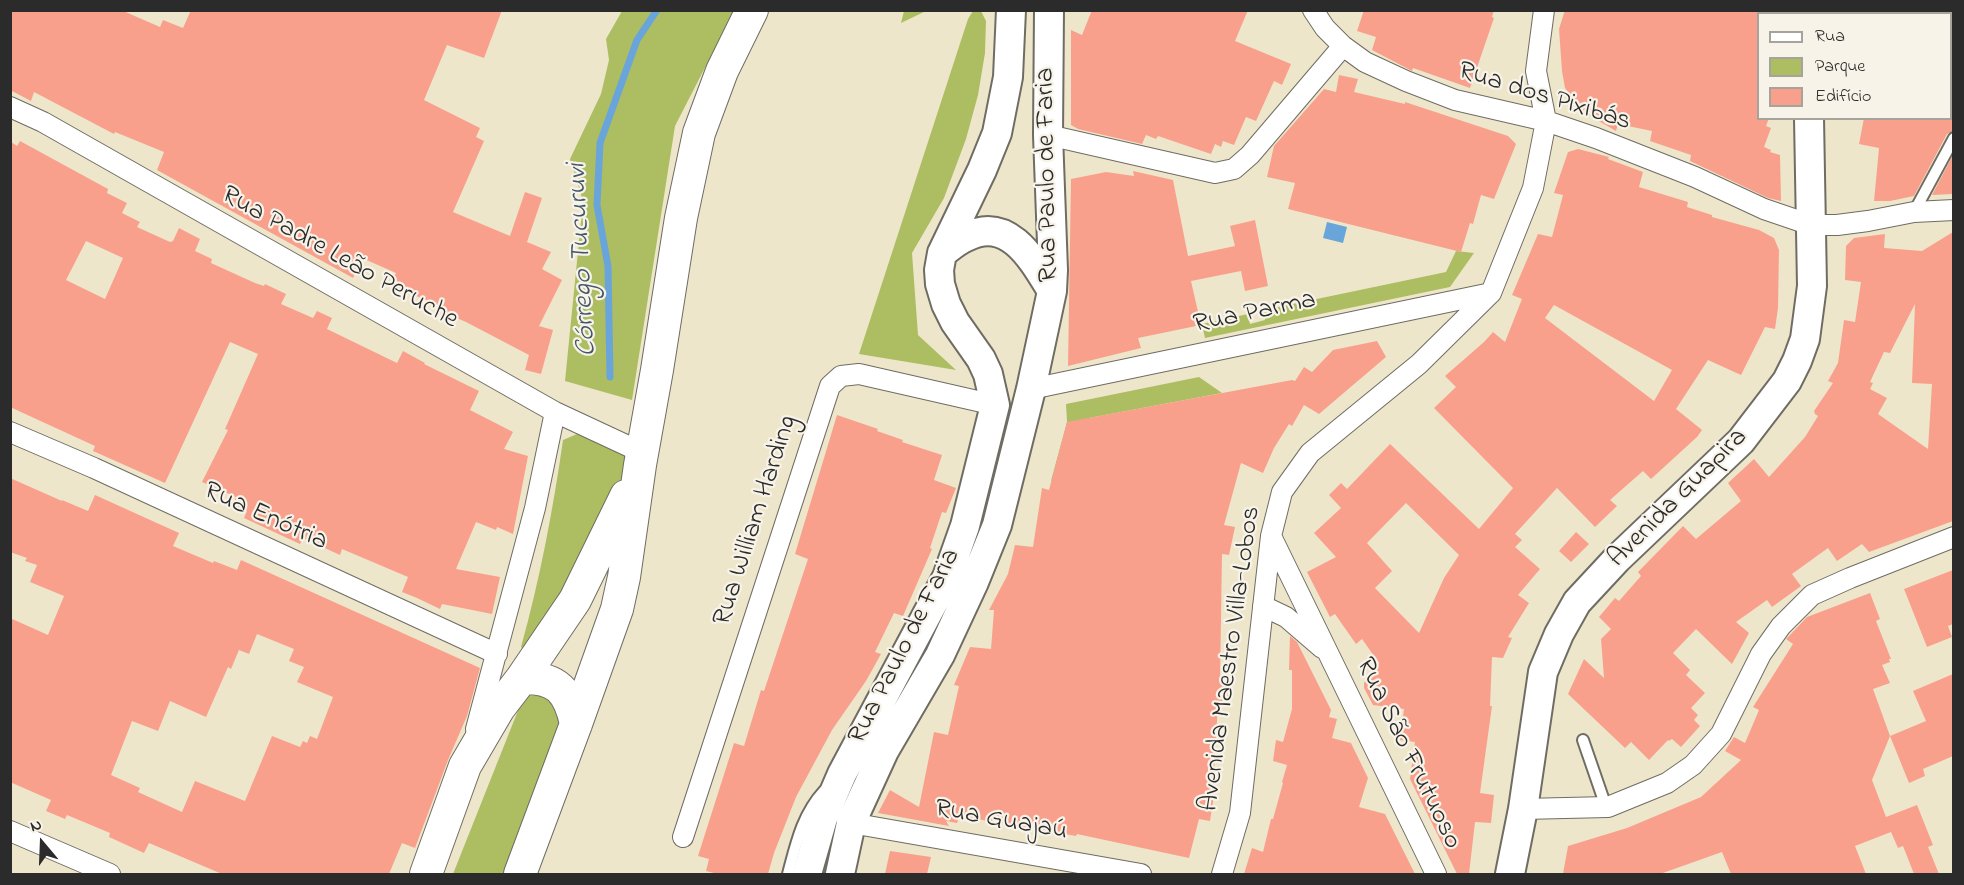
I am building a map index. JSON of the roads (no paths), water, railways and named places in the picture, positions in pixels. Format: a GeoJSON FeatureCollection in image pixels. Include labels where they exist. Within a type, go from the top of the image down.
{"type":"FeatureCollection","features":[{"type":"Feature","properties":{"kind":"main road"},"geometry":{"type":"LineString","coordinates":[[520,874],[617,609],[681,218],[699,133],[722,71],[752,10]]}},
{"type":"Feature","properties":{"kind":"main road"},"geometry":{"type":"LineString","coordinates":[[426,874],[465,766],[499,708],[575,600],[641,459]]}},
{"type":"Feature","properties":{"kind":"main road"},"geometry":{"type":"LineString","coordinates":[[522,678],[537,678],[552,682],[565,693],[573,706],[576,724]]}},
{"type":"Feature","properties":{"kind":"street","name":"Rua Paulo de Faria"},"geometry":{"type":"LineString","coordinates":[[807,874],[823,818],[842,774],[947,577],[965,526],[995,405],[988,374],[981,359],[955,322],[946,304],[940,284],[939,270],[942,253],[997,133],[1008,77],[1011,10]]}},
{"type":"Feature","properties":{"kind":"street","name":"Rua Paulo de Faria"},"geometry":{"type":"LineString","coordinates":[[840,874],[851,823],[884,751],[940,655],[974,582],[997,525],[1031,389],[1052,291],[1054,248],[1051,231],[1048,135],[1049,10]]}},
{"type":"Feature","properties":{"kind":"street","name":"Rua dos Pixibás"},"geometry":{"type":"LineString","coordinates":[[1313,10],[1325,28],[1343,46],[1365,62],[1406,81],[1455,100],[1546,121],[1596,138],[1695,177],[1764,208],[1811,225]]}},
{"type":"Feature","properties":{"kind":"street","name":"Avenida Maestro Villa-Lobos"},"geometry":{"type":"LineString","coordinates":[[1222,874],[1240,813],[1270,536],[1282,492],[1310,453],[1419,364],[1491,292],[1533,188],[1546,121],[1536,71],[1544,10]]}},
{"type":"Feature","properties":{"kind":"street"},"geometry":{"type":"LineString","coordinates":[[1048,135],[1215,172],[1234,169],[1250,155],[1343,46]]}},
{"type":"Feature","properties":{"kind":"street","name":"Rua Padre Leão Peruche"},"geometry":{"type":"LineString","coordinates":[[10,107],[43,122],[641,459]]}},
{"type":"Feature","properties":{"kind":"street","name":"Avenida Guapira"},"geometry":{"type":"LineString","coordinates":[[1510,874],[1523,809],[1544,672],[1559,634],[1577,602],[1617,559],[1741,441],[1787,381],[1806,339],[1812,285],[1809,120]]}},
{"type":"Feature","properties":{"kind":"street"},"geometry":{"type":"LineString","coordinates":[[1811,225],[1837,225],[1914,212],[1953,210]]}},
{"type":"Feature","properties":{"kind":"street"},"geometry":{"type":"LineString","coordinates":[[942,253],[966,236],[994,232],[1008,236],[1023,248],[1036,264],[1052,291]]}},
{"type":"Feature","properties":{"kind":"street","name":"Rua Parma"},"geometry":{"type":"LineString","coordinates":[[1031,389],[1491,292]]}},
{"type":"Feature","properties":{"kind":"street","name":"Rua William Harding"},"geometry":{"type":"LineString","coordinates":[[682,837],[830,386],[841,376],[859,374],[995,405]]}},
{"type":"Feature","properties":{"kind":"street"},"geometry":{"type":"LineString","coordinates":[[465,766],[536,508],[555,412]]}},
{"type":"Feature","properties":{"kind":"street","name":"Rua Enótria"},"geometry":{"type":"LineString","coordinates":[[10,432],[94,468],[497,654]]}},
{"type":"Feature","properties":{"kind":"street","name":"Rua São Frutuoso"},"geometry":{"type":"LineString","coordinates":[[1270,536],[1436,874]]}},
{"type":"Feature","properties":{"kind":"street"},"geometry":{"type":"LineString","coordinates":[[1523,809],[1608,807],[1667,783],[1693,765],[1720,734],[1761,654],[1781,626],[1812,595],[1953,537]]}},
{"type":"Feature","properties":{"kind":"street","name":"Rua São Frutuoso"},"geometry":{"type":"LineString","coordinates":[[1263,606],[1286,617],[1330,656]]}},
{"type":"Feature","properties":{"kind":"street","name":"Rua Guajaú"},"geometry":{"type":"LineString","coordinates":[[851,823],[1141,874]]}},
{"type":"Feature","properties":{"kind":"street"},"geometry":{"type":"LineString","coordinates":[[10,831],[110,874]]}},
{"type":"Feature","properties":{"kind":"lane"},"geometry":{"type":"LineString","coordinates":[[1914,212],[1953,138]]}},
{"type":"Feature","properties":{"kind":"lane"},"geometry":{"type":"LineString","coordinates":[[1583,740],[1608,807]]}},
{"type":"Feature","properties":{"kind":"lane"},"geometry":{"type":"LineString","coordinates":[[788,874],[796,843],[810,807],[842,774]]}},
{"type":"Feature","properties":{"kind":"water"},"geometry":{"type":"Polygon","coordinates":[[[1327,222],[1347,227],[1343,243],[1323,238],[1327,222]]]}},
{"type":"Feature","properties":{"kind":"waterway","name":"Córrego Tucuruvi"},"geometry":{"type":"LineString","coordinates":[[610,377],[608,266],[597,205],[600,143],[637,40],[657,10]]}}]}
